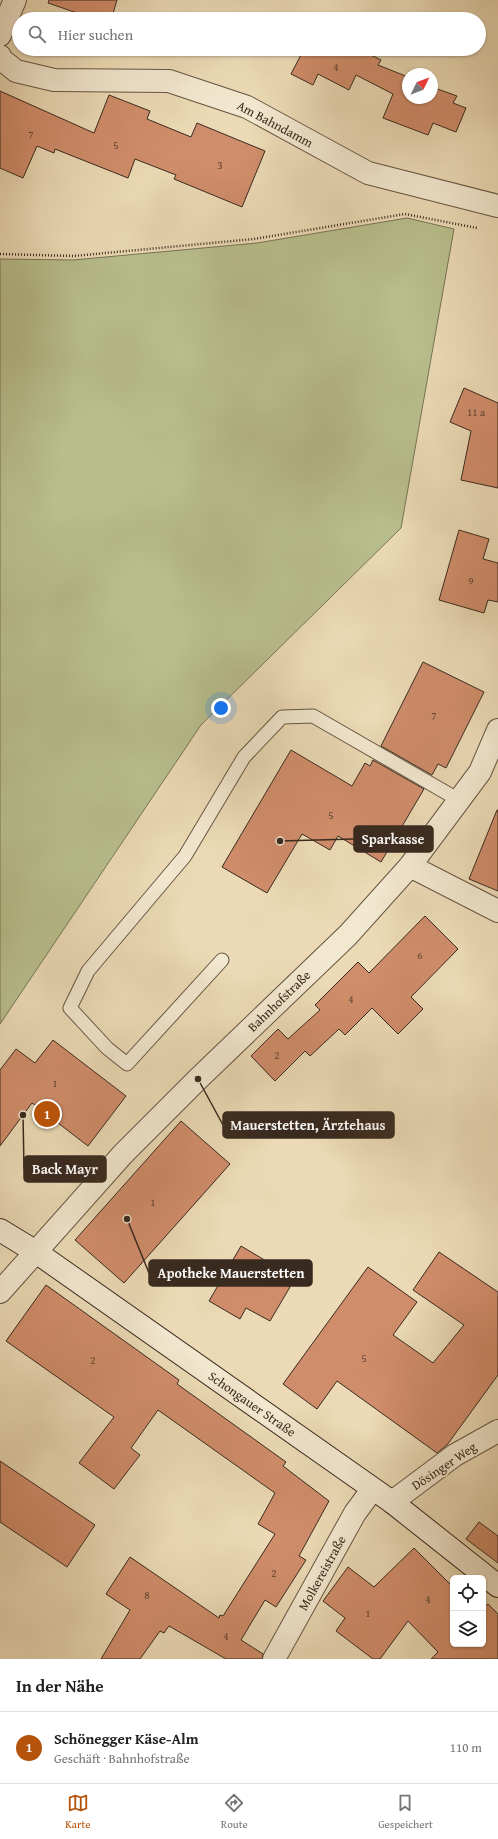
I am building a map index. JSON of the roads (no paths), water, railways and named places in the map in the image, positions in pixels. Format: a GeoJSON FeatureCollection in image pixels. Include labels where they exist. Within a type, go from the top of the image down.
{"type":"FeatureCollection","features":[{"type":"Feature","properties":{"kind":"street"},"geometry":{"type":"LineString","coordinates":[[0,34],[15,0]]}},
{"type":"Feature","properties":{"kind":"street","name":"Am Bahndamm"},"geometry":{"type":"LineString","coordinates":[[0,58],[16,71],[54,80],[168,82],[247,107],[368,173],[498,206]]}},
{"type":"Feature","properties":{"kind":"street","name":"Bahnhofstraße"},"geometry":{"type":"LineString","coordinates":[[0,1292],[123,1154],[198,1079],[348,935],[410,866],[480,772],[498,730]]}},
{"type":"Feature","properties":{"kind":"street"},"geometry":{"type":"LineString","coordinates":[[410,866],[498,911]]}},
{"type":"Feature","properties":{"kind":"street","name":"Schongauer Straße"},"geometry":{"type":"LineString","coordinates":[[0,1230],[36,1252],[372,1490],[392,1502],[498,1586]]}},
{"type":"Feature","properties":{"kind":"street","name":"Dösinger Weg"},"geometry":{"type":"LineString","coordinates":[[392,1502],[455,1456],[498,1431]]}},
{"type":"Feature","properties":{"kind":"street","name":"Molkereistraße"},"geometry":{"type":"LineString","coordinates":[[274,1659],[355,1513],[372,1490]]}},
{"type":"Feature","properties":{"kind":"lane"},"geometry":{"type":"LineString","coordinates":[[222,960],[127,1064],[107,1048],[70,1008],[88,971],[185,856],[244,757],[282,717],[313,716],[459,800]]}},
{"type":"Feature","properties":{"kind":"place","name":"Sparkasse"},"geometry":{"type":"Point","coordinates":[280,841]}},
{"type":"Feature","properties":{"kind":"place","name":"Mauerstetten, Ärztehaus"},"geometry":{"type":"Point","coordinates":[198,1079]}},
{"type":"Feature","properties":{"kind":"place","name":"Schönegger Käse-Alm"},"geometry":{"type":"Point","coordinates":[47,1114]}},
{"type":"Feature","properties":{"kind":"place","name":"Back Mayr"},"geometry":{"type":"Point","coordinates":[23,1115]}},
{"type":"Feature","properties":{"kind":"place","name":"Apotheke Mauerstetten"},"geometry":{"type":"Point","coordinates":[127,1219]}}]}
